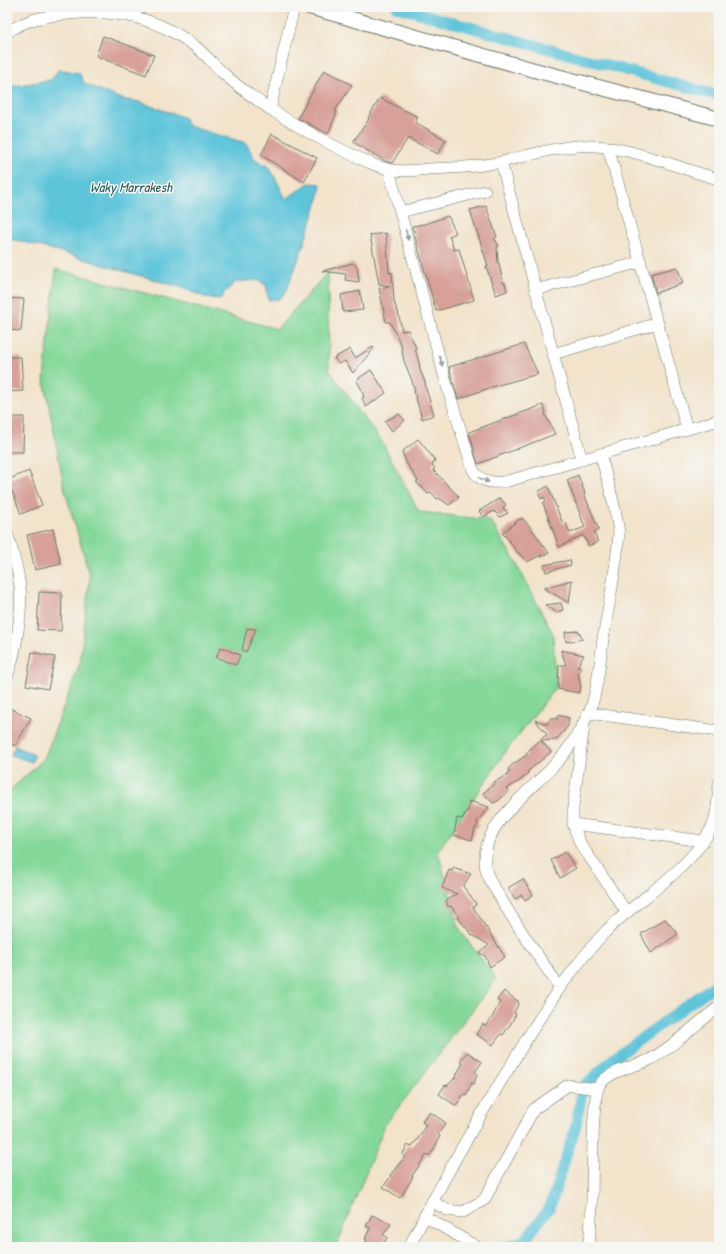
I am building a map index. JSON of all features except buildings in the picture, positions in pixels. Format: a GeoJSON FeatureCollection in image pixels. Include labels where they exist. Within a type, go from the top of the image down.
{"type":"FeatureCollection","features":[{"type":"Feature","properties":{"kind":"street"},"geometry":{"type":"LineString","coordinates":[[270,109],[294,7]]}},
{"type":"Feature","properties":{"kind":"street"},"geometry":{"type":"LineString","coordinates":[[309,7],[538,71],[719,119]]}},
{"type":"Feature","properties":{"kind":"street"},"geometry":{"type":"LineString","coordinates":[[7,33],[20,24],[48,16],[83,12],[138,17],[154,22],[175,33],[196,48],[241,88],[270,109],[330,143],[389,170],[452,168],[501,162],[556,148],[608,146],[719,179]]}},
{"type":"Feature","properties":{"kind":"street"},"geometry":{"type":"LineString","coordinates":[[608,146],[688,429]]}},
{"type":"Feature","properties":{"kind":"street"},"geometry":{"type":"LineString","coordinates":[[501,162],[582,460]]}},
{"type":"Feature","properties":{"kind":"street"},"geometry":{"type":"LineString","coordinates":[[389,170],[447,386],[473,470],[483,481],[501,482],[719,420]]}},
{"type":"Feature","properties":{"kind":"street"},"geometry":{"type":"LineString","coordinates":[[400,212],[485,191]]}},
{"type":"Feature","properties":{"kind":"street"},"geometry":{"type":"LineString","coordinates":[[536,290],[641,262]]}},
{"type":"Feature","properties":{"kind":"street"},"geometry":{"type":"LineString","coordinates":[[553,354],[658,323]]}},
{"type":"Feature","properties":{"kind":"street"},"geometry":{"type":"LineString","coordinates":[[560,988],[517,926],[491,882],[485,863],[485,854],[489,838],[507,812],[569,748],[586,717],[594,696],[619,534],[613,501],[600,454]]}},
{"type":"Feature","properties":{"kind":"street"},"geometry":{"type":"LineString","coordinates":[[7,532],[20,580],[20,611],[15,650],[7,678]]}},
{"type":"Feature","properties":{"kind":"street"},"geometry":{"type":"LineString","coordinates":[[586,717],[719,731]]}},
{"type":"Feature","properties":{"kind":"street"},"geometry":{"type":"LineString","coordinates":[[586,717],[572,808],[573,824],[580,842],[627,913]]}},
{"type":"Feature","properties":{"kind":"street"},"geometry":{"type":"LineString","coordinates":[[409,1247],[432,1201],[493,1094],[560,988],[597,941],[627,913],[678,870],[704,841],[715,819],[719,783]]}},
{"type":"Feature","properties":{"kind":"street"},"geometry":{"type":"LineString","coordinates":[[573,824],[704,841]]}},
{"type":"Feature","properties":{"kind":"street"},"geometry":{"type":"LineString","coordinates":[[589,1247],[594,1112],[597,1089],[602,1082],[612,1074],[648,1060],[659,1054],[683,1037],[719,1007]]}},
{"type":"Feature","properties":{"kind":"street"},"geometry":{"type":"LineString","coordinates":[[432,1201],[447,1210],[464,1212],[484,1200],[534,1109],[568,1085],[597,1089]]}},
{"type":"Feature","properties":{"kind":"street"},"geometry":{"type":"LineString","coordinates":[[424,1216],[476,1246]]}},
{"type":"Feature","properties":{"kind":"green space"},"geometry":{"type":"Polygon","coordinates":[[[56,269],[277,329],[328,272],[329,370],[382,442],[419,512],[490,520],[514,559],[553,634],[556,687],[506,751],[438,851],[459,929],[496,979],[385,1125],[336,1247],[7,1247],[7,793],[44,759],[80,663],[90,576],[64,487],[44,379],[56,269]]]}},
{"type":"Feature","properties":{"kind":"water","name":"Waky Marrakesh"},"geometry":{"type":"Polygon","coordinates":[[[59,69],[79,73],[85,84],[121,99],[139,102],[183,117],[188,126],[246,143],[255,159],[270,168],[286,199],[309,183],[321,184],[318,201],[303,247],[286,292],[279,299],[268,300],[266,285],[257,280],[236,282],[224,293],[222,299],[207,298],[180,287],[61,252],[8,239],[7,87],[51,80],[59,69]]]}},
{"type":"Feature","properties":{"kind":"water"},"geometry":{"type":"Polygon","coordinates":[[[15,746],[34,755],[32,762],[11,755],[15,746]]]}},
{"type":"Feature","properties":{"kind":"waterway"},"geometry":{"type":"LineString","coordinates":[[397,7],[719,96]]}},
{"type":"Feature","properties":{"kind":"waterway"},"geometry":{"type":"LineString","coordinates":[[506,1247],[525,1240],[550,1207],[576,1125],[583,1087],[613,1059],[719,982]]}}]}
